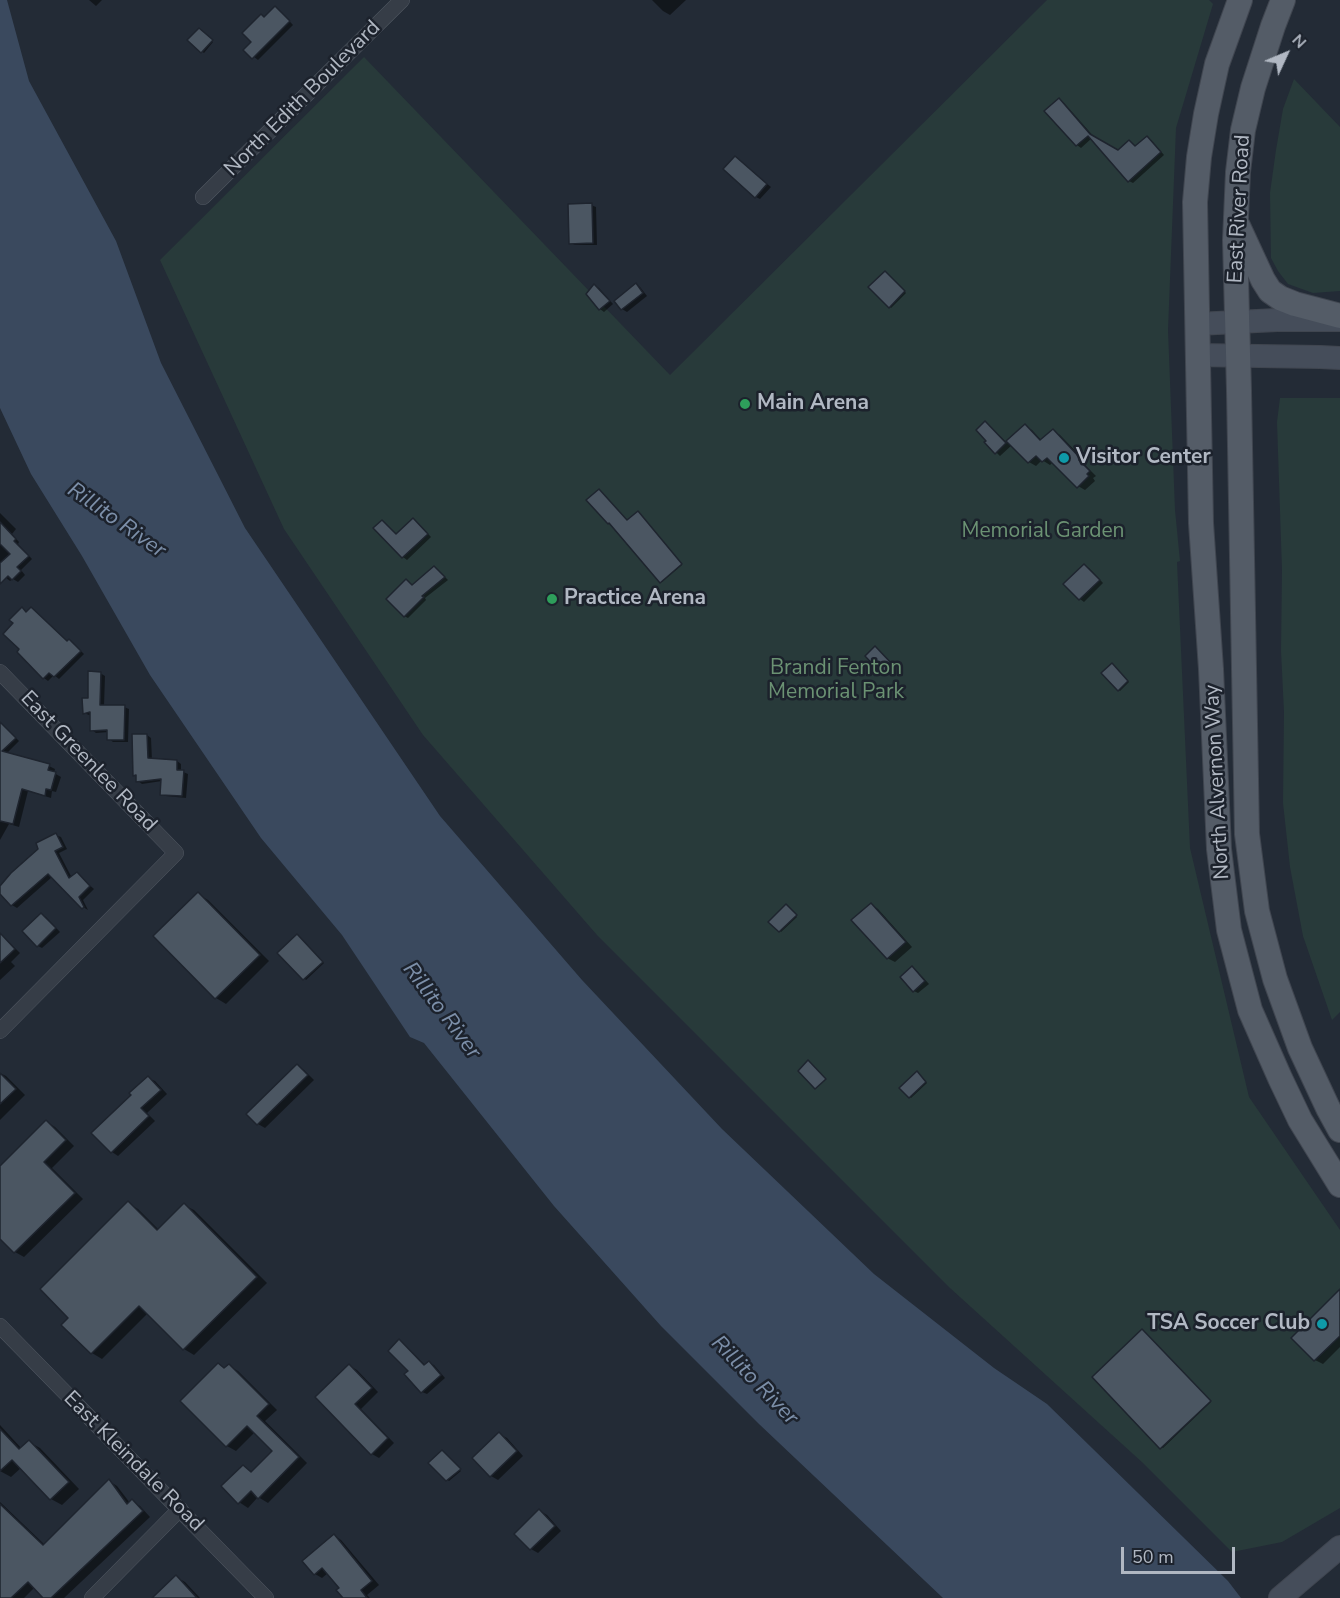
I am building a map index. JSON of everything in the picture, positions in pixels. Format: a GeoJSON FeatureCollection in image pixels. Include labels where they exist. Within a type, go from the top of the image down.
{"type":"FeatureCollection","features":[{"type":"Feature","properties":{"kind":"main road","name":"East River Road"},"geometry":{"type":"LineString","coordinates":[[1197,355],[1195,202],[1199,157],[1217,64],[1240,0]]}},
{"type":"Feature","properties":{"kind":"main road","name":"East River Road"},"geometry":{"type":"LineString","coordinates":[[1238,355],[1236,219],[1243,130],[1252,88],[1283,0]]}},
{"type":"Feature","properties":{"kind":"main road"},"geometry":{"type":"LineString","coordinates":[[1236,219],[1270,291],[1295,304],[1340,318]]}},
{"type":"Feature","properties":{"kind":"main road","name":"North Alvernon Way"},"geometry":{"type":"LineString","coordinates":[[1197,355],[1201,523],[1211,669],[1219,849],[1228,930],[1250,1010],[1271,1059],[1300,1120],[1340,1185]]}},
{"type":"Feature","properties":{"kind":"main road","name":"North Alvernon Way"},"geometry":{"type":"LineString","coordinates":[[1238,355],[1247,834],[1257,911],[1275,980],[1300,1048],[1340,1130]]}},
{"type":"Feature","properties":{"kind":"street","name":"North Edith Boulevard"},"geometry":{"type":"LineString","coordinates":[[203,197],[402,0]]}},
{"type":"Feature","properties":{"kind":"street"},"geometry":{"type":"LineString","coordinates":[[1197,324],[1340,318]]}},
{"type":"Feature","properties":{"kind":"street"},"geometry":{"type":"LineString","coordinates":[[1197,355],[1340,358]]}},
{"type":"Feature","properties":{"kind":"street","name":"East Greenlee Road"},"geometry":{"type":"LineString","coordinates":[[0,672],[176,853],[0,1031]]}},
{"type":"Feature","properties":{"kind":"street","name":"East Kleindale Road"},"geometry":{"type":"LineString","coordinates":[[0,1326],[266,1598]]}},
{"type":"Feature","properties":{"kind":"street"},"geometry":{"type":"LineString","coordinates":[[92,1598],[180,1509]]}},
{"type":"Feature","properties":{"kind":"street"},"geometry":{"type":"LineString","coordinates":[[1280,1598],[1340,1547]]}},
{"type":"Feature","properties":{"kind":"green space","name":"Brandi Fenton Memorial Park"},"geometry":{"type":"Polygon","coordinates":[[[1047,0],[1209,0],[1213,4],[1176,128],[1168,330],[1175,510],[1180,561],[1177,562],[1190,848],[1249,1097],[1340,1230],[1340,1508],[1282,1542],[1232,1552],[1143,1463],[950,1288],[597,935],[423,735],[284,529],[160,260],[364,57],[670,375],[1047,0]]]}},
{"type":"Feature","properties":{"kind":"green space"},"geometry":{"type":"Polygon","coordinates":[[[1294,79],[1340,127],[1340,291],[1313,293],[1288,284],[1271,258],[1270,193],[1283,109],[1294,79]]]}},
{"type":"Feature","properties":{"kind":"green space"},"geometry":{"type":"Polygon","coordinates":[[[1280,398],[1340,398],[1340,1012],[1332,1020],[1303,936],[1290,867],[1283,803],[1282,570],[1277,422],[1280,398]]]}},
{"type":"Feature","properties":{"kind":"water","name":"Rillito River"},"geometry":{"type":"Polygon","coordinates":[[[0,0],[7,0],[29,81],[116,241],[161,363],[245,528],[440,816],[582,980],[722,1129],[874,1274],[994,1368],[1047,1404],[1228,1581],[1241,1598],[943,1598],[759,1424],[661,1326],[554,1206],[424,1043],[410,1037],[342,935],[261,838],[150,675],[82,556],[31,474],[0,408],[0,0]]]}},
{"type":"Feature","properties":{"kind":"building"},"geometry":{"type":"Polygon","coordinates":[[[275,6],[290,21],[252,59],[243,50],[251,42],[242,33],[261,14],[264,17],[275,6]]]}},
{"type":"Feature","properties":{"kind":"building"},"geometry":{"type":"Polygon","coordinates":[[[199,28],[213,40],[201,53],[187,40],[199,28]]]}},
{"type":"Feature","properties":{"kind":"building"},"geometry":{"type":"Polygon","coordinates":[[[1059,98],[1090,134],[1118,150],[1129,140],[1135,146],[1147,136],[1161,152],[1128,182],[1088,136],[1076,146],[1044,111],[1059,98]]]}},
{"type":"Feature","properties":{"kind":"building"},"geometry":{"type":"Polygon","coordinates":[[[735,156],[767,184],[755,198],[723,169],[735,156]]]}},
{"type":"Feature","properties":{"kind":"building"},"geometry":{"type":"Polygon","coordinates":[[[592,203],[593,243],[569,244],[568,204],[592,203]]]}},
{"type":"Feature","properties":{"kind":"building"},"geometry":{"type":"Polygon","coordinates":[[[885,271],[905,291],[889,308],[868,287],[885,271]]]}},
{"type":"Feature","properties":{"kind":"building"},"geometry":{"type":"Polygon","coordinates":[[[636,283],[643,293],[621,310],[614,301],[636,283]]]}},
{"type":"Feature","properties":{"kind":"building"},"geometry":{"type":"Polygon","coordinates":[[[594,284],[610,301],[599,310],[586,294],[594,284]]]}},
{"type":"Feature","properties":{"kind":"building"},"geometry":{"type":"Polygon","coordinates":[[[985,421],[1006,443],[995,454],[976,430],[985,421]]]}},
{"type":"Feature","properties":{"kind":"building","name":"Visitor Center"},"geometry":{"type":"Polygon","coordinates":[[[1025,424],[1040,440],[1053,429],[1081,459],[1079,460],[1090,471],[1087,474],[1089,476],[1077,488],[1047,458],[1042,462],[1036,456],[1028,463],[1006,441],[1025,424]]]}},
{"type":"Feature","properties":{"kind":"building"},"geometry":{"type":"Polygon","coordinates":[[[599,489],[627,520],[638,511],[682,564],[660,583],[609,523],[586,500],[599,489]]]}},
{"type":"Feature","properties":{"kind":"building"},"geometry":{"type":"Polygon","coordinates":[[[413,518],[428,534],[402,558],[373,528],[382,520],[396,534],[413,518]]]}},
{"type":"Feature","properties":{"kind":"building"},"geometry":{"type":"Polygon","coordinates":[[[0,522],[29,556],[17,567],[21,571],[12,580],[8,576],[0,584],[0,563],[10,554],[0,544],[0,522]]]}},
{"type":"Feature","properties":{"kind":"building"},"geometry":{"type":"Polygon","coordinates":[[[1084,564],[1100,580],[1079,600],[1063,584],[1084,564]]]}},
{"type":"Feature","properties":{"kind":"building"},"geometry":{"type":"Polygon","coordinates":[[[434,566],[445,577],[422,596],[424,597],[404,617],[386,599],[406,579],[412,585],[434,566]]]}},
{"type":"Feature","properties":{"kind":"building"},"geometry":{"type":"Polygon","coordinates":[[[22,607],[26,612],[31,607],[81,651],[54,677],[49,673],[43,679],[17,652],[19,649],[3,634],[13,623],[9,620],[22,607]]]}},
{"type":"Feature","properties":{"kind":"building"},"geometry":{"type":"Polygon","coordinates":[[[875,646],[892,664],[882,674],[865,656],[875,646]]]}},
{"type":"Feature","properties":{"kind":"building"},"geometry":{"type":"Polygon","coordinates":[[[1112,663],[1128,681],[1118,691],[1101,673],[1112,663]]]}},
{"type":"Feature","properties":{"kind":"building"},"geometry":{"type":"Polygon","coordinates":[[[88,671],[101,672],[100,705],[125,705],[124,740],[107,740],[107,730],[90,731],[90,712],[83,714],[82,698],[88,698],[88,671]]]}},
{"type":"Feature","properties":{"kind":"building"},"geometry":{"type":"Polygon","coordinates":[[[0,722],[16,738],[2,751],[50,764],[48,770],[56,772],[51,790],[46,789],[45,796],[22,789],[13,824],[0,821],[0,722]]]}},
{"type":"Feature","properties":{"kind":"building"},"geometry":{"type":"Polygon","coordinates":[[[132,734],[147,734],[148,758],[177,760],[177,770],[184,770],[182,796],[160,795],[161,779],[136,782],[136,775],[133,776],[132,734]]]}},
{"type":"Feature","properties":{"kind":"building"},"geometry":{"type":"Polygon","coordinates":[[[56,833],[63,847],[55,851],[69,878],[77,872],[90,886],[79,897],[84,907],[82,909],[48,874],[11,906],[0,894],[0,886],[38,849],[36,843],[56,833]]]}},
{"type":"Feature","properties":{"kind":"building"},"geometry":{"type":"Polygon","coordinates":[[[198,892],[260,955],[215,999],[153,936],[198,892]]]}},
{"type":"Feature","properties":{"kind":"building"},"geometry":{"type":"Polygon","coordinates":[[[871,903],[906,942],[887,959],[851,920],[871,903]]]}},
{"type":"Feature","properties":{"kind":"building"},"geometry":{"type":"Polygon","coordinates":[[[786,904],[797,915],[779,932],[768,922],[786,904]]]}},
{"type":"Feature","properties":{"kind":"building"},"geometry":{"type":"Polygon","coordinates":[[[41,913],[56,928],[37,947],[22,931],[41,913]]]}},
{"type":"Feature","properties":{"kind":"building"},"geometry":{"type":"Polygon","coordinates":[[[0,933],[15,949],[0,963],[0,933]]]}},
{"type":"Feature","properties":{"kind":"building"},"geometry":{"type":"Polygon","coordinates":[[[297,934],[323,962],[303,980],[277,953],[297,934]]]}},
{"type":"Feature","properties":{"kind":"building"},"geometry":{"type":"Polygon","coordinates":[[[912,966],[925,981],[913,992],[900,977],[912,966]]]}},
{"type":"Feature","properties":{"kind":"building"},"geometry":{"type":"Polygon","coordinates":[[[808,1060],[826,1079],[815,1089],[798,1071],[808,1060]]]}},
{"type":"Feature","properties":{"kind":"building"},"geometry":{"type":"Polygon","coordinates":[[[297,1064],[308,1075],[257,1125],[246,1114],[297,1064]]]}},
{"type":"Feature","properties":{"kind":"building"},"geometry":{"type":"Polygon","coordinates":[[[917,1071],[926,1082],[909,1098],[899,1088],[917,1071]]]}},
{"type":"Feature","properties":{"kind":"building"},"geometry":{"type":"Polygon","coordinates":[[[0,1073],[16,1089],[0,1104],[0,1073]]]}},
{"type":"Feature","properties":{"kind":"building"},"geometry":{"type":"Polygon","coordinates":[[[148,1076],[161,1090],[141,1108],[149,1116],[111,1153],[91,1133],[148,1076]]]}},
{"type":"Feature","properties":{"kind":"building"},"geometry":{"type":"Polygon","coordinates":[[[46,1120],[66,1140],[44,1162],[75,1193],[14,1253],[0,1239],[0,1166],[46,1120]]]}},
{"type":"Feature","properties":{"kind":"building"},"geometry":{"type":"Polygon","coordinates":[[[128,1201],[157,1230],[184,1203],[257,1277],[183,1350],[139,1306],[91,1354],[61,1325],[68,1318],[40,1289],[128,1201]]]}},
{"type":"Feature","properties":{"kind":"building","name":"TSA Soccer Club"},"geometry":{"type":"Polygon","coordinates":[[[1340,1289],[1340,1336],[1314,1361],[1291,1338],[1340,1289]]]}},
{"type":"Feature","properties":{"kind":"building"},"geometry":{"type":"Polygon","coordinates":[[[1142,1329],[1211,1401],[1160,1449],[1092,1377],[1142,1329]]]}},
{"type":"Feature","properties":{"kind":"building"},"geometry":{"type":"Polygon","coordinates":[[[399,1339],[424,1365],[429,1361],[441,1375],[421,1393],[404,1374],[408,1371],[388,1351],[399,1339]]]}},
{"type":"Feature","properties":{"kind":"building"},"geometry":{"type":"Polygon","coordinates":[[[218,1363],[224,1368],[229,1364],[269,1404],[257,1416],[299,1457],[258,1499],[251,1491],[238,1504],[221,1486],[243,1465],[251,1472],[272,1451],[247,1426],[226,1447],[180,1401],[218,1363]]]}},
{"type":"Feature","properties":{"kind":"building"},"geometry":{"type":"Polygon","coordinates":[[[349,1364],[372,1388],[355,1404],[388,1438],[371,1455],[315,1397],[349,1364]]]}},
{"type":"Feature","properties":{"kind":"building"},"geometry":{"type":"Polygon","coordinates":[[[0,1429],[19,1449],[29,1440],[69,1482],[50,1500],[12,1460],[0,1471],[0,1429]]]}},
{"type":"Feature","properties":{"kind":"building"},"geometry":{"type":"Polygon","coordinates":[[[499,1432],[517,1451],[490,1477],[472,1458],[499,1432]]]}},
{"type":"Feature","properties":{"kind":"building"},"geometry":{"type":"Polygon","coordinates":[[[442,1450],[461,1469],[446,1481],[428,1463],[442,1450]]]}},
{"type":"Feature","properties":{"kind":"building"},"geometry":{"type":"Polygon","coordinates":[[[109,1479],[127,1504],[132,1499],[143,1511],[51,1598],[43,1598],[28,1582],[11,1598],[0,1598],[0,1504],[43,1545],[109,1479]]]}},
{"type":"Feature","properties":{"kind":"building"},"geometry":{"type":"Polygon","coordinates":[[[539,1509],[555,1526],[530,1550],[514,1534],[539,1509]]]}},
{"type":"Feature","properties":{"kind":"building"},"geometry":{"type":"Polygon","coordinates":[[[334,1534],[372,1581],[361,1590],[367,1598],[343,1598],[336,1590],[339,1588],[322,1568],[314,1575],[302,1561],[334,1534]]]}},
{"type":"Feature","properties":{"kind":"building"},"geometry":{"type":"Polygon","coordinates":[[[176,1575],[197,1598],[152,1598],[176,1575]]]}},
{"type":"Feature","properties":{"kind":"place","name":"Main Arena"},"geometry":{"type":"Point","coordinates":[745,404]}},
{"type":"Feature","properties":{"kind":"place","name":"Visitor Center"},"geometry":{"type":"Point","coordinates":[1064,458]}},
{"type":"Feature","properties":{"kind":"place","name":"Practice Arena"},"geometry":{"type":"Point","coordinates":[552,599]}},
{"type":"Feature","properties":{"kind":"place","name":"TSA Soccer Club"},"geometry":{"type":"Point","coordinates":[1322,1324]}},
{"type":"Feature","properties":{"kind":"park label","name":"Memorial Garden"},"geometry":{"type":"Point","coordinates":[1043,532]}}]}
